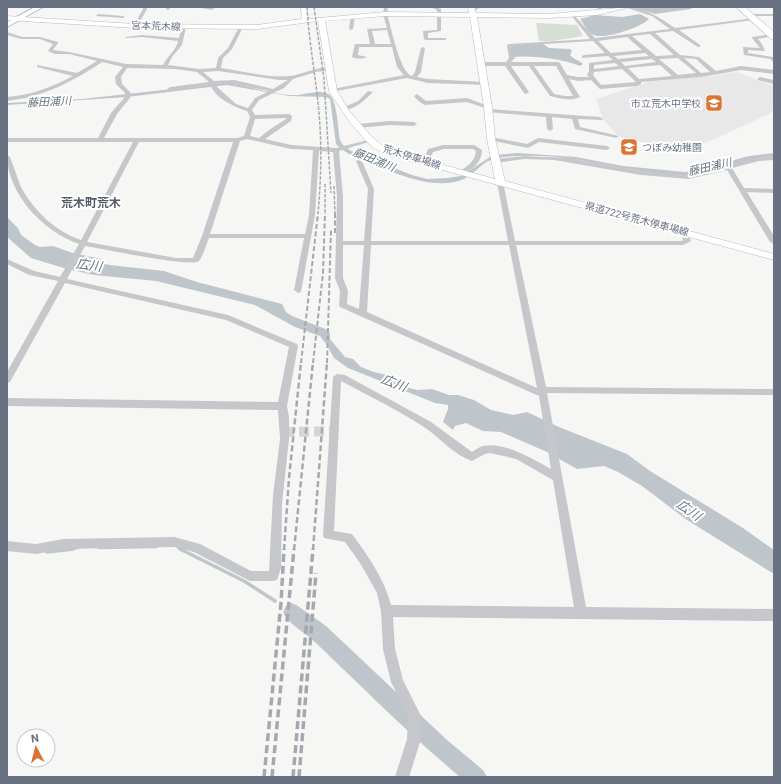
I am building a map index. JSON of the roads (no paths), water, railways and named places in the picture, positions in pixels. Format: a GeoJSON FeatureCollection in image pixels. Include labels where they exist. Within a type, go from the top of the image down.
{"type":"FeatureCollection","features":[{"type":"Feature","properties":{"kind":"highway"},"geometry":{"type":"LineString","coordinates":[[740,7],[773,36]]}},
{"type":"Feature","properties":{"kind":"main road"},"geometry":{"type":"LineString","coordinates":[[7,25],[40,7]]}},
{"type":"Feature","properties":{"kind":"main road"},"geometry":{"type":"LineString","coordinates":[[303,7],[305,21],[353,16],[386,10],[474,9],[507,16],[573,15],[601,9],[626,7]]}},
{"type":"Feature","properties":{"kind":"main road"},"geometry":{"type":"LineString","coordinates":[[474,9],[492,142],[500,182]]}},
{"type":"Feature","properties":{"kind":"main road","name":"宮本荒木線"},"geometry":{"type":"LineString","coordinates":[[7,18],[135,26],[184,27],[267,26],[305,21]]}},
{"type":"Feature","properties":{"kind":"main road","name":"荒木停車場線"},"geometry":{"type":"LineString","coordinates":[[321,19],[333,91],[337,100],[370,140],[388,152],[500,182]]}},
{"type":"Feature","properties":{"kind":"main road","name":"県道722号荒木停車場線"},"geometry":{"type":"LineString","coordinates":[[500,182],[774,257]]}},
{"type":"Feature","properties":{"kind":"street"},"geometry":{"type":"LineString","coordinates":[[135,26],[146,7]]}},
{"type":"Feature","properties":{"kind":"street"},"geometry":{"type":"LineString","coordinates":[[198,7],[212,9],[214,7]]}},
{"type":"Feature","properties":{"kind":"street"},"geometry":{"type":"LineString","coordinates":[[432,7],[440,10],[439,31],[425,32],[426,39],[444,39]]}},
{"type":"Feature","properties":{"kind":"street"},"geometry":{"type":"LineString","coordinates":[[626,7],[654,15],[698,46]]}},
{"type":"Feature","properties":{"kind":"street"},"geometry":{"type":"LineString","coordinates":[[386,10],[389,29],[400,67],[407,76]]}},
{"type":"Feature","properties":{"kind":"street"},"geometry":{"type":"LineString","coordinates":[[573,15],[594,40],[638,81]]}},
{"type":"Feature","properties":{"kind":"street"},"geometry":{"type":"LineString","coordinates":[[507,64],[512,58],[509,45],[563,40],[616,38],[675,30],[750,17],[774,15]]}},
{"type":"Feature","properties":{"kind":"street"},"geometry":{"type":"LineString","coordinates":[[98,16],[123,17]]}},
{"type":"Feature","properties":{"kind":"street"},"geometry":{"type":"LineString","coordinates":[[351,29],[353,16]]}},
{"type":"Feature","properties":{"kind":"street"},"geometry":{"type":"LineString","coordinates":[[165,67],[170,57],[180,45],[184,27]]}},
{"type":"Feature","properties":{"kind":"street"},"geometry":{"type":"LineString","coordinates":[[218,69],[221,58],[230,49],[241,27]]}},
{"type":"Feature","properties":{"kind":"street"},"geometry":{"type":"LineString","coordinates":[[373,46],[369,30],[389,29]]}},
{"type":"Feature","properties":{"kind":"street"},"geometry":{"type":"LineString","coordinates":[[7,33],[21,38],[40,38],[56,43],[50,50],[55,53],[69,53],[126,66],[182,68],[198,71],[218,69],[279,78],[291,78],[313,71],[329,69]]}},
{"type":"Feature","properties":{"kind":"street"},"geometry":{"type":"LineString","coordinates":[[652,33],[701,74]]}},
{"type":"Feature","properties":{"kind":"street"},"geometry":{"type":"LineString","coordinates":[[127,37],[142,36],[182,40]]}},
{"type":"Feature","properties":{"kind":"street"},"geometry":{"type":"LineString","coordinates":[[629,36],[677,77]]}},
{"type":"Feature","properties":{"kind":"street"},"geometry":{"type":"LineString","coordinates":[[773,36],[754,38],[763,50],[745,48],[746,54],[771,58],[774,60]]}},
{"type":"Feature","properties":{"kind":"street"},"geometry":{"type":"LineString","coordinates":[[616,38],[622,43]]}},
{"type":"Feature","properties":{"kind":"street"},"geometry":{"type":"LineString","coordinates":[[364,57],[356,57],[357,45],[394,46]]}},
{"type":"Feature","properties":{"kind":"street"},"geometry":{"type":"LineString","coordinates":[[627,47],[632,52]]}},
{"type":"Feature","properties":{"kind":"street"},"geometry":{"type":"LineString","coordinates":[[414,78],[418,72],[423,48]]}},
{"type":"Feature","properties":{"kind":"street"},"geometry":{"type":"LineString","coordinates":[[584,57],[646,51]]}},
{"type":"Feature","properties":{"kind":"street"},"geometry":{"type":"LineString","coordinates":[[715,73],[698,58],[679,56],[591,64],[592,71],[590,75],[600,87],[604,88],[637,84],[639,83],[638,81],[715,73],[741,68],[772,72]]}},
{"type":"Feature","properties":{"kind":"street"},"geometry":{"type":"LineString","coordinates":[[7,98],[19,98],[40,94],[100,61]]}},
{"type":"Feature","properties":{"kind":"street"},"geometry":{"type":"LineString","coordinates":[[592,71],[661,63]]}},
{"type":"Feature","properties":{"kind":"street"},"geometry":{"type":"LineString","coordinates":[[482,64],[507,64],[530,64],[558,64],[577,97],[565,98],[552,95],[530,64]]}},
{"type":"Feature","properties":{"kind":"street"},"geometry":{"type":"LineString","coordinates":[[507,64],[526,92]]}},
{"type":"Feature","properties":{"kind":"street"},"geometry":{"type":"LineString","coordinates":[[40,66],[77,75]]}},
{"type":"Feature","properties":{"kind":"street"},"geometry":{"type":"LineString","coordinates":[[100,140],[114,113],[127,98],[128,93],[119,84],[118,77],[126,66]]}},
{"type":"Feature","properties":{"kind":"street"},"geometry":{"type":"LineString","coordinates":[[176,76],[182,68]]}},
{"type":"Feature","properties":{"kind":"street"},"geometry":{"type":"LineString","coordinates":[[198,71],[213,83],[214,88],[234,105],[249,110],[253,117],[247,137]]}},
{"type":"Feature","properties":{"kind":"street"},"geometry":{"type":"LineString","coordinates":[[772,72],[760,79],[774,82]]}},
{"type":"Feature","properties":{"kind":"street"},"geometry":{"type":"LineString","coordinates":[[333,91],[407,76],[428,82],[485,84]]}},
{"type":"Feature","properties":{"kind":"street"},"geometry":{"type":"LineString","coordinates":[[565,77],[578,79],[592,78]]}},
{"type":"Feature","properties":{"kind":"street"},"geometry":{"type":"LineString","coordinates":[[249,110],[258,98],[288,84],[291,78]]}},
{"type":"Feature","properties":{"kind":"street"},"geometry":{"type":"LineString","coordinates":[[170,89],[213,83],[234,82],[274,91]]}},
{"type":"Feature","properties":{"kind":"street"},"geometry":{"type":"LineString","coordinates":[[344,109],[360,102],[370,92]]}},
{"type":"Feature","properties":{"kind":"street"},"geometry":{"type":"LineString","coordinates":[[417,96],[425,103],[469,100],[488,109],[600,119]]}},
{"type":"Feature","properties":{"kind":"street"},"geometry":{"type":"LineString","coordinates":[[549,115],[550,128]]}},
{"type":"Feature","properties":{"kind":"street"},"geometry":{"type":"LineString","coordinates":[[253,117],[289,116],[289,120],[270,131],[261,140]]}},
{"type":"Feature","properties":{"kind":"street"},"geometry":{"type":"LineString","coordinates":[[575,117],[577,128],[590,132],[616,136]]}},
{"type":"Feature","properties":{"kind":"street"},"geometry":{"type":"LineString","coordinates":[[358,126],[390,123],[414,124]]}},
{"type":"Feature","properties":{"kind":"street"},"geometry":{"type":"LineString","coordinates":[[589,145],[590,132]]}},
{"type":"Feature","properties":{"kind":"street"},"geometry":{"type":"LineString","coordinates":[[7,140],[237,140],[247,137],[290,147],[336,150],[370,140]]}},
{"type":"Feature","properties":{"kind":"street"},"geometry":{"type":"LineString","coordinates":[[7,157],[18,187],[35,212],[53,228],[68,238],[82,245],[176,260],[196,260],[206,236],[237,140]]}},
{"type":"Feature","properties":{"kind":"street"},"geometry":{"type":"LineString","coordinates":[[479,150],[492,142],[528,146],[538,140],[608,148]]}},
{"type":"Feature","properties":{"kind":"street"},"geometry":{"type":"LineString","coordinates":[[7,380],[82,245],[136,141]]}},
{"type":"Feature","properties":{"kind":"street"},"geometry":{"type":"LineString","coordinates":[[426,162],[430,150],[440,149],[442,147],[474,147],[479,150]]}},
{"type":"Feature","properties":{"kind":"street"},"geometry":{"type":"LineString","coordinates":[[298,290],[312,215],[316,149]]}},
{"type":"Feature","properties":{"kind":"street"},"geometry":{"type":"LineString","coordinates":[[336,150],[340,198],[341,244],[339,278],[344,291],[343,305],[543,393],[774,392]]}},
{"type":"Feature","properties":{"kind":"street"},"geometry":{"type":"LineString","coordinates":[[462,172],[473,166],[478,158],[479,150]]}},
{"type":"Feature","properties":{"kind":"street"},"geometry":{"type":"LineString","coordinates":[[496,161],[513,158],[545,158],[590,162],[614,169],[689,177],[729,168],[759,159],[774,158]]}},
{"type":"Feature","properties":{"kind":"street"},"geometry":{"type":"LineString","coordinates":[[359,161],[371,189],[363,314]]}},
{"type":"Feature","properties":{"kind":"street"},"geometry":{"type":"LineString","coordinates":[[729,168],[774,242]]}},
{"type":"Feature","properties":{"kind":"street"},"geometry":{"type":"LineString","coordinates":[[500,182],[543,393],[581,613]]}},
{"type":"Feature","properties":{"kind":"street"},"geometry":{"type":"LineString","coordinates":[[743,190],[774,191]]}},
{"type":"Feature","properties":{"kind":"street"},"geometry":{"type":"LineString","coordinates":[[341,244],[683,243],[687,241],[683,232]]}},
{"type":"Feature","properties":{"kind":"street"},"geometry":{"type":"LineString","coordinates":[[206,236],[308,236]]}},
{"type":"Feature","properties":{"kind":"street"},"geometry":{"type":"LineString","coordinates":[[7,261],[32,273],[64,278],[228,318],[294,346],[282,406],[284,414],[284,432],[278,495],[275,568],[273,576],[250,576],[196,548],[174,542],[63,544],[36,549],[7,546]]}},
{"type":"Feature","properties":{"kind":"street"},"geometry":{"type":"LineString","coordinates":[[402,777],[414,738],[414,714],[397,682],[389,649],[387,611],[382,590],[364,559],[348,537],[328,535],[337,377],[342,377],[428,425],[472,457],[482,450],[490,449],[518,455],[558,478]]}},
{"type":"Feature","properties":{"kind":"street"},"geometry":{"type":"LineString","coordinates":[[7,402],[282,406]]}},
{"type":"Feature","properties":{"kind":"street"},"geometry":{"type":"LineString","coordinates":[[387,611],[774,616]]}},
{"type":"Feature","properties":{"kind":"water"},"geometry":{"type":"Polygon","coordinates":[[[692,7],[691,9],[655,14],[634,8],[692,7]]]}},
{"type":"Feature","properties":{"kind":"water"},"geometry":{"type":"Polygon","coordinates":[[[640,14],[649,19],[639,26],[606,36],[592,34],[580,19],[595,15],[622,17],[640,14]]]}},
{"type":"Feature","properties":{"kind":"water"},"geometry":{"type":"Polygon","coordinates":[[[542,43],[549,48],[570,49],[572,51],[570,55],[583,64],[580,66],[565,61],[538,57],[514,57],[509,47],[520,44],[542,43]]]}},
{"type":"Feature","properties":{"kind":"water","name":"藤田浦川"},"geometry":{"type":"Polygon","coordinates":[[[226,83],[286,95],[318,92],[327,93],[330,95],[334,103],[340,140],[343,145],[351,151],[412,175],[427,179],[461,176],[493,155],[518,153],[576,157],[623,166],[685,172],[694,171],[749,156],[774,153],[774,156],[762,157],[703,173],[680,175],[640,171],[561,157],[517,156],[488,161],[464,179],[451,183],[436,183],[405,177],[349,154],[340,148],[336,144],[330,99],[326,97],[289,96],[227,85],[127,97],[7,105],[7,103],[82,99],[226,83]]]}},
{"type":"Feature","properties":{"kind":"water","name":"広川"},"geometry":{"type":"Polygon","coordinates":[[[7,217],[18,228],[21,235],[40,247],[53,246],[73,253],[101,259],[105,264],[110,265],[164,271],[197,282],[282,304],[286,312],[292,316],[328,330],[330,339],[345,357],[353,359],[361,367],[391,376],[409,388],[417,390],[432,389],[449,395],[458,395],[474,400],[491,410],[513,415],[527,412],[559,427],[627,454],[650,471],[743,528],[774,550],[774,574],[687,520],[642,486],[618,472],[604,466],[577,469],[547,452],[501,432],[483,431],[466,423],[455,426],[453,430],[443,422],[448,405],[435,403],[348,368],[334,358],[320,336],[295,327],[255,305],[156,281],[94,275],[67,269],[31,258],[7,237],[7,217]]]}},
{"type":"Feature","properties":{"kind":"waterway"},"geometry":{"type":"LineString","coordinates":[[99,548],[156,547]]}},
{"type":"Feature","properties":{"kind":"waterway"},"geometry":{"type":"LineString","coordinates":[[177,547],[182,550]]}},
{"type":"Feature","properties":{"kind":"waterway"},"geometry":{"type":"LineString","coordinates":[[67,550],[78,548]]}},
{"type":"Feature","properties":{"kind":"waterway"},"geometry":{"type":"LineString","coordinates":[[67,550],[73,549]]}},
{"type":"Feature","properties":{"kind":"waterway"},"geometry":{"type":"LineString","coordinates":[[47,552],[67,550]]}},
{"type":"Feature","properties":{"kind":"waterway"},"geometry":{"type":"LineString","coordinates":[[182,550],[244,581],[275,601]]}},
{"type":"Feature","properties":{"kind":"waterway"},"geometry":{"type":"LineString","coordinates":[[292,612],[319,633],[440,747],[476,777]]}},
{"type":"Feature","properties":{"kind":"tunnel"},"geometry":{"type":"LineString","coordinates":[[284,432],[334,431]]}},
{"type":"Feature","properties":{"kind":"railway"},"geometry":{"type":"LineString","coordinates":[[307,7],[321,138],[318,214]]}},
{"type":"Feature","properties":{"kind":"railway"},"geometry":{"type":"LineString","coordinates":[[314,7],[324,79],[331,193]]}},
{"type":"Feature","properties":{"kind":"railway"},"geometry":{"type":"LineString","coordinates":[[325,184],[325,213]]}},
{"type":"Feature","properties":{"kind":"railway"},"geometry":{"type":"LineString","coordinates":[[334,186],[335,214]]}},
{"type":"Feature","properties":{"kind":"railway"},"geometry":{"type":"LineString","coordinates":[[301,363],[318,213]]}},
{"type":"Feature","properties":{"kind":"railway"},"geometry":{"type":"LineString","coordinates":[[313,363],[323,273],[325,213]]}},
{"type":"Feature","properties":{"kind":"railway"},"geometry":{"type":"LineString","coordinates":[[335,214],[335,234]]}},
{"type":"Feature","properties":{"kind":"railway"},"geometry":{"type":"LineString","coordinates":[[327,363],[331,229]]}},
{"type":"Feature","properties":{"kind":"railway"},"geometry":{"type":"LineString","coordinates":[[284,550],[289,478],[301,362]]}},
{"type":"Feature","properties":{"kind":"railway"},"geometry":{"type":"LineString","coordinates":[[294,550],[313,362]]}},
{"type":"Feature","properties":{"kind":"railway"},"geometry":{"type":"LineString","coordinates":[[313,550],[327,362]]}},
{"type":"Feature","properties":{"kind":"railway"},"geometry":{"type":"LineString","coordinates":[[264,777],[281,603],[284,549]]}},
{"type":"Feature","properties":{"kind":"railway"},"geometry":{"type":"LineString","coordinates":[[272,777],[294,549]]}},
{"type":"Feature","properties":{"kind":"railway"},"geometry":{"type":"LineString","coordinates":[[293,777],[313,549]]}},
{"type":"Feature","properties":{"kind":"railway"},"geometry":{"type":"LineString","coordinates":[[299,777],[316,573]]}},
{"type":"Feature","properties":{"kind":"place","name":"市立荒木中学校"},"geometry":{"type":"Point","coordinates":[714,103]}},
{"type":"Feature","properties":{"kind":"place","name":"つぼみ幼稚園"},"geometry":{"type":"Point","coordinates":[629,147]}},
{"type":"Feature","properties":{"kind":"district","name":"荒木町荒木"},"geometry":{"type":"Point","coordinates":[91,203]}}]}
